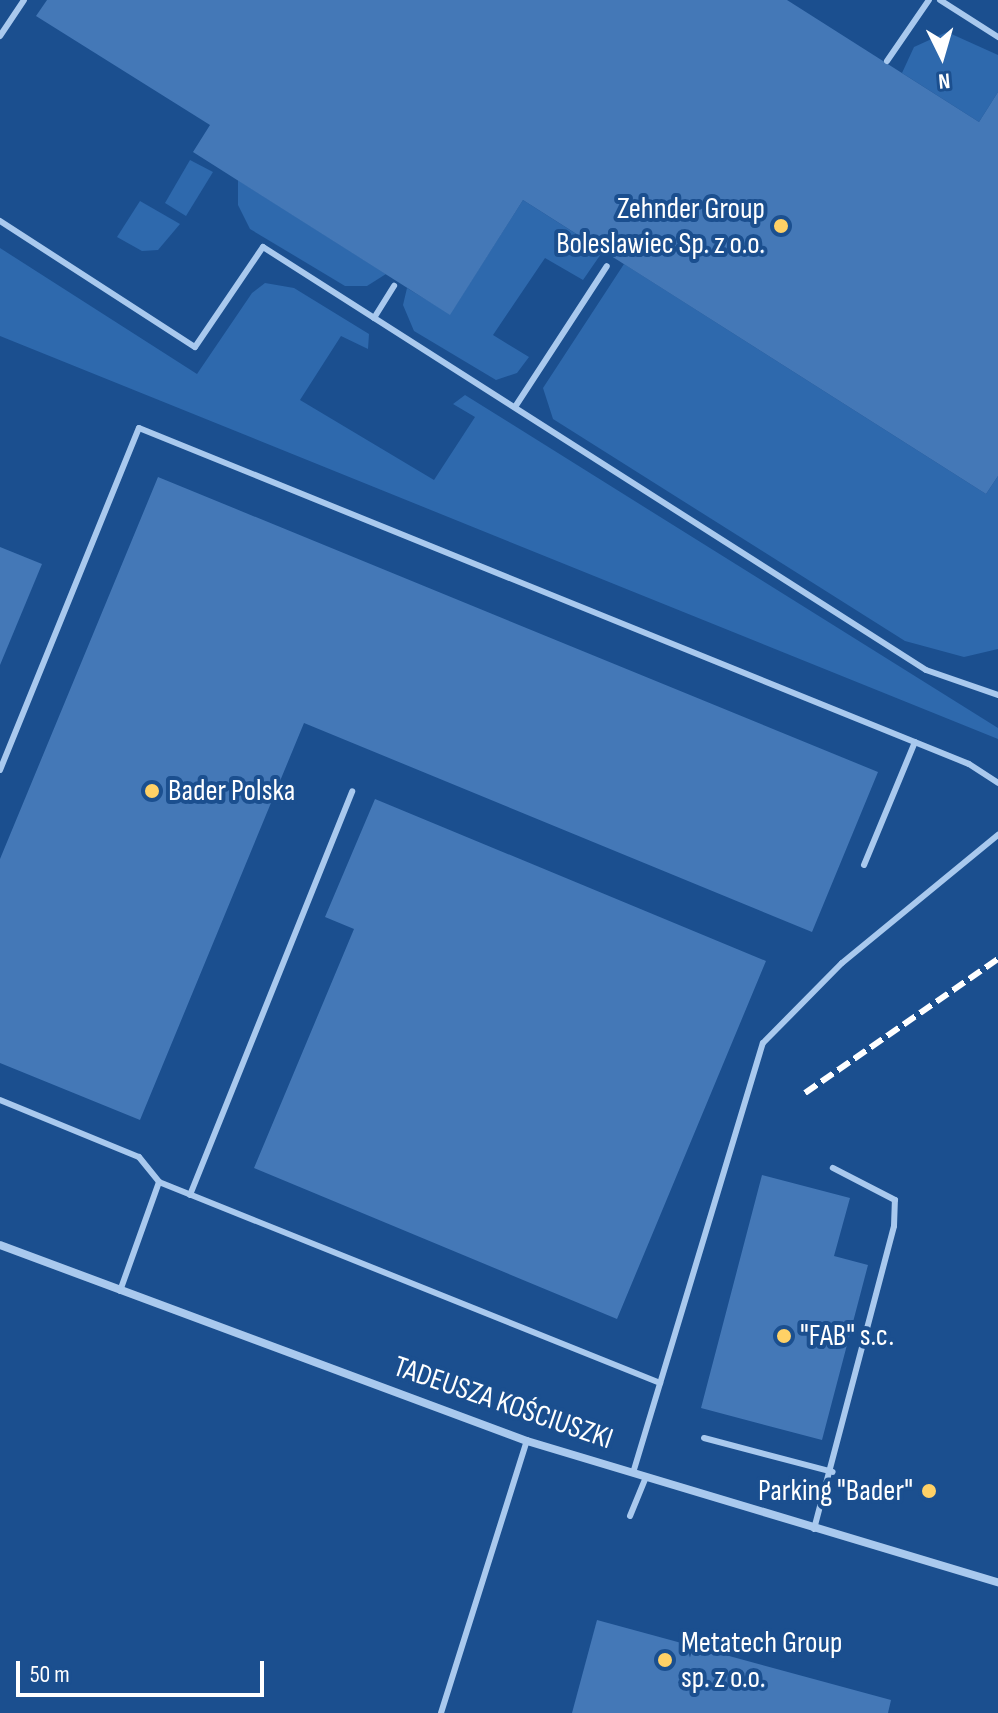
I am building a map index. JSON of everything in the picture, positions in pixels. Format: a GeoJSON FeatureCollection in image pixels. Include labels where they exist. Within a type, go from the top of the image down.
{"type":"FeatureCollection","features":[{"type":"Feature","properties":{"kind":"street","name":"TADEUSZA KOŚCIUSZKI"},"geometry":{"type":"LineString","coordinates":[[0,1245],[527,1441],[998,1582]]}},
{"type":"Feature","properties":{"kind":"lane"},"geometry":{"type":"LineString","coordinates":[[0,36],[24,0]]}},
{"type":"Feature","properties":{"kind":"lane"},"geometry":{"type":"LineString","coordinates":[[887,61],[929,0]]}},
{"type":"Feature","properties":{"kind":"lane"},"geometry":{"type":"LineString","coordinates":[[940,0],[998,37]]}},
{"type":"Feature","properties":{"kind":"lane"},"geometry":{"type":"LineString","coordinates":[[0,221],[195,347],[263,247],[926,670],[998,695]]}},
{"type":"Feature","properties":{"kind":"lane"},"geometry":{"type":"LineString","coordinates":[[515,407],[607,266]]}},
{"type":"Feature","properties":{"kind":"lane"},"geometry":{"type":"LineString","coordinates":[[374,318],[394,286]]}},
{"type":"Feature","properties":{"kind":"lane"},"geometry":{"type":"LineString","coordinates":[[0,770],[139,428],[915,742],[998,783]]}},
{"type":"Feature","properties":{"kind":"lane"},"geometry":{"type":"LineString","coordinates":[[864,865],[915,742]]}},
{"type":"Feature","properties":{"kind":"lane"},"geometry":{"type":"LineString","coordinates":[[190,1195],[352,791]]}},
{"type":"Feature","properties":{"kind":"lane"},"geometry":{"type":"LineString","coordinates":[[633,1473],[763,1043],[842,963],[998,835]]}},
{"type":"Feature","properties":{"kind":"lane"},"geometry":{"type":"LineString","coordinates":[[0,1100],[139,1157],[159,1182],[660,1383]]}},
{"type":"Feature","properties":{"kind":"lane"},"geometry":{"type":"LineString","coordinates":[[814,1529],[833,1472],[895,1200],[833,1168]]}},
{"type":"Feature","properties":{"kind":"lane"},"geometry":{"type":"LineString","coordinates":[[120,1291],[159,1182]]}},
{"type":"Feature","properties":{"kind":"lane"},"geometry":{"type":"LineString","coordinates":[[704,1438],[833,1472]]}},
{"type":"Feature","properties":{"kind":"lane"},"geometry":{"type":"LineString","coordinates":[[441,1713],[527,1441]]}},
{"type":"Feature","properties":{"kind":"lane"},"geometry":{"type":"LineString","coordinates":[[630,1516],[646,1477]]}},
{"type":"Feature","properties":{"kind":"shaded area"},"geometry":{"type":"Polygon","coordinates":[[[947,32],[998,55],[998,92],[979,122],[902,73],[914,47],[947,32]]]}},
{"type":"Feature","properties":{"kind":"shaded area"},"geometry":{"type":"Polygon","coordinates":[[[190,160],[213,172],[186,216],[165,203],[190,160]]]}},
{"type":"Feature","properties":{"kind":"shaded area"},"geometry":{"type":"Polygon","coordinates":[[[238,180],[386,274],[367,286],[345,286],[250,229],[238,205],[238,180]]]}},
{"type":"Feature","properties":{"kind":"shaded area"},"geometry":{"type":"Polygon","coordinates":[[[523,200],[603,251],[583,280],[545,258],[493,335],[529,357],[517,373],[496,380],[414,331],[403,305],[407,288],[450,314],[523,200]]]}},
{"type":"Feature","properties":{"kind":"shaded area"},"geometry":{"type":"Polygon","coordinates":[[[140,201],[180,224],[158,250],[142,251],[117,237],[140,201]]]}},
{"type":"Feature","properties":{"kind":"shaded area"},"geometry":{"type":"Polygon","coordinates":[[[0,248],[197,374],[252,293],[265,283],[294,288],[369,334],[368,349],[341,336],[300,400],[434,480],[475,417],[453,404],[465,395],[998,728],[998,739],[0,336],[0,248]]]}},
{"type":"Feature","properties":{"kind":"shaded area"},"geometry":{"type":"Polygon","coordinates":[[[624,264],[986,494],[998,476],[998,649],[964,657],[905,641],[553,419],[543,388],[624,264]]]}},
{"type":"Feature","properties":{"kind":"building","name":"Zehnder Group Boleslawiec Sp. z o.o."},"geometry":{"type":"Polygon","coordinates":[[[47,0],[787,0],[979,122],[998,92],[998,476],[986,494],[523,200],[450,315],[193,152],[210,125],[36,16],[47,0]]]}},
{"type":"Feature","properties":{"kind":"building"},"geometry":{"type":"Polygon","coordinates":[[[158,477],[878,772],[812,932],[304,723],[140,1120],[0,1063],[0,859],[158,477]]]}},
{"type":"Feature","properties":{"kind":"building"},"geometry":{"type":"Polygon","coordinates":[[[0,547],[42,564],[0,665],[0,547]]]}},
{"type":"Feature","properties":{"kind":"building"},"geometry":{"type":"Polygon","coordinates":[[[375,799],[766,961],[617,1319],[254,1168],[354,929],[325,917],[375,799]]]}},
{"type":"Feature","properties":{"kind":"building","name":"\"FAB\" s.c."},"geometry":{"type":"Polygon","coordinates":[[[762,1175],[850,1198],[834,1256],[868,1265],[822,1440],[701,1408],[762,1175]]]}},
{"type":"Feature","properties":{"kind":"building","name":"Metatech Group sp. z o.o."},"geometry":{"type":"Polygon","coordinates":[[[597,1620],[891,1700],[888,1713],[572,1713],[597,1620]]]}},
{"type":"Feature","properties":{"kind":"railway"},"geometry":{"type":"LineString","coordinates":[[805,1093],[998,959]]}},
{"type":"Feature","properties":{"kind":"place","name":"Zehnder Group Boleslawiec Sp. z o.o."},"geometry":{"type":"Point","coordinates":[781,226]}},
{"type":"Feature","properties":{"kind":"place","name":"Bader Polska"},"geometry":{"type":"Point","coordinates":[152,791]}},
{"type":"Feature","properties":{"kind":"place","name":"\"FAB\" s.c."},"geometry":{"type":"Point","coordinates":[784,1336]}},
{"type":"Feature","properties":{"kind":"place","name":"Parking \"Bader\""},"geometry":{"type":"Point","coordinates":[929,1491]}},
{"type":"Feature","properties":{"kind":"place","name":"Metatech Group sp. z o.o."},"geometry":{"type":"Point","coordinates":[665,1660]}}]}
